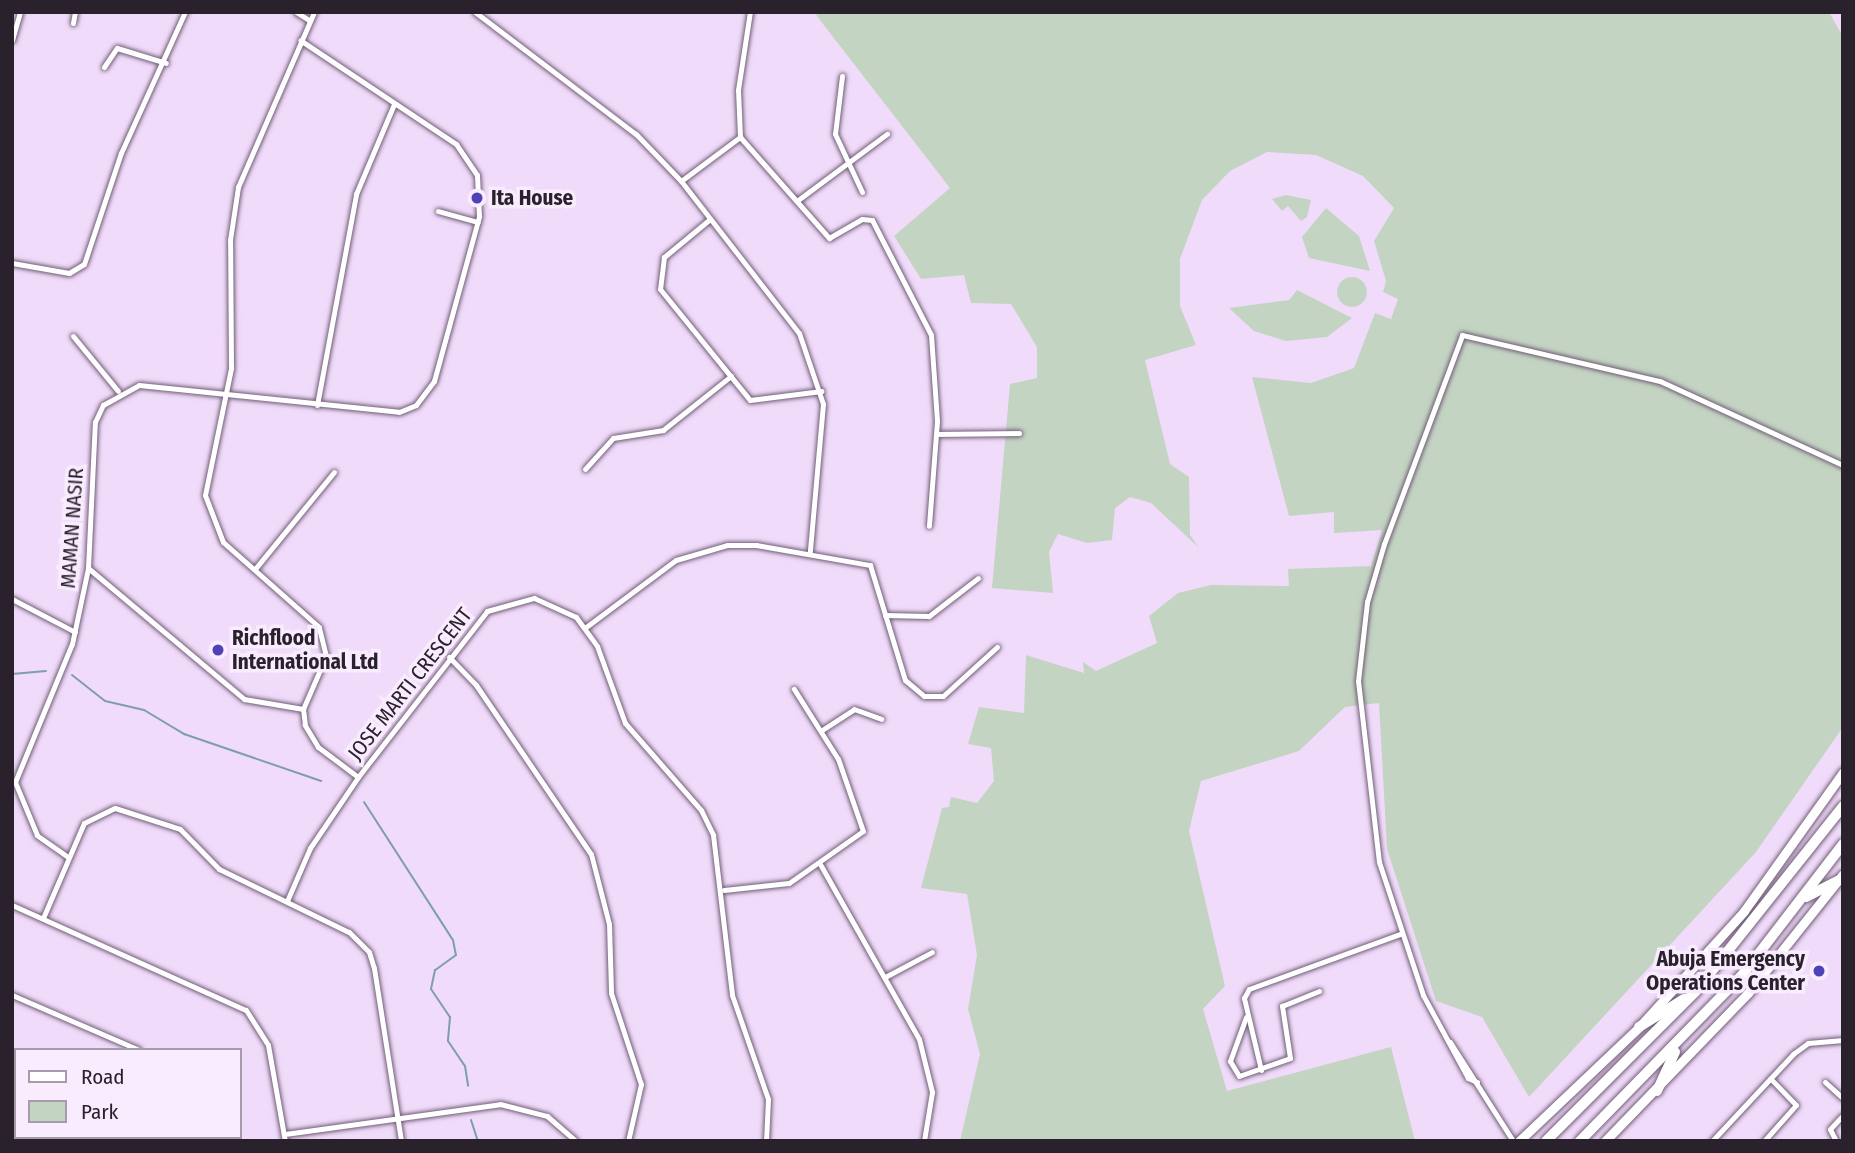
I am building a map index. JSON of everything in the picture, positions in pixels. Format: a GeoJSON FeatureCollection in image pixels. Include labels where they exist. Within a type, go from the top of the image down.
{"type":"FeatureCollection","features":[{"type":"Feature","properties":{"kind":"highway"},"geometry":{"type":"LineString","coordinates":[[1519,1141],[1639,1027],[1744,911],[1843,772]]}},
{"type":"Feature","properties":{"kind":"highway"},"geometry":{"type":"LineString","coordinates":[[1546,1141],[1696,991],[1843,806]]}},
{"type":"Feature","properties":{"kind":"highway"},"geometry":{"type":"LineString","coordinates":[[1580,1141],[1678,1045],[1803,899],[1843,844]]}},
{"type":"Feature","properties":{"kind":"highway"},"geometry":{"type":"LineString","coordinates":[[1803,899],[1841,877]]}},
{"type":"Feature","properties":{"kind":"highway"},"geometry":{"type":"LineString","coordinates":[[1605,1141],[1657,1091],[1748,993],[1841,877]]}},
{"type":"Feature","properties":{"kind":"highway"},"geometry":{"type":"LineString","coordinates":[[1639,1027],[1696,991]]}},
{"type":"Feature","properties":{"kind":"highway"},"geometry":{"type":"LineString","coordinates":[[1657,1091],[1678,1045]]}},
{"type":"Feature","properties":{"kind":"street"},"geometry":{"type":"LineString","coordinates":[[12,40],[20,12]]}},
{"type":"Feature","properties":{"kind":"street"},"geometry":{"type":"LineString","coordinates":[[73,23],[75,12]]}},
{"type":"Feature","properties":{"kind":"street"},"geometry":{"type":"LineString","coordinates":[[12,263],[80,270],[134,120],[166,63],[185,12]]}},
{"type":"Feature","properties":{"kind":"street"},"geometry":{"type":"LineString","coordinates":[[296,12],[309,20]]}},
{"type":"Feature","properties":{"kind":"street"},"geometry":{"type":"LineString","coordinates":[[314,12],[238,187],[230,240],[228,395],[205,501],[219,537],[323,636],[326,656],[303,709],[313,741],[358,777]]}},
{"type":"Feature","properties":{"kind":"street"},"geometry":{"type":"LineString","coordinates":[[475,12],[636,134],[681,181],[799,333],[821,391],[810,551]]}},
{"type":"Feature","properties":{"kind":"street"},"geometry":{"type":"LineString","coordinates":[[750,12],[738,90],[740,136],[798,200],[828,239],[862,219],[876,225],[931,335],[936,434],[929,526]]}},
{"type":"Feature","properties":{"kind":"street"},"geometry":{"type":"LineString","coordinates":[[73,336],[118,391],[139,385],[399,412],[425,397],[478,222],[480,189],[471,163],[456,144],[300,40]]}},
{"type":"Feature","properties":{"kind":"street"},"geometry":{"type":"LineString","coordinates":[[104,67],[117,48],[166,63]]}},
{"type":"Feature","properties":{"kind":"street"},"geometry":{"type":"LineString","coordinates":[[842,76],[834,121],[846,163],[862,192]]}},
{"type":"Feature","properties":{"kind":"street"},"geometry":{"type":"LineString","coordinates":[[317,405],[356,194],[394,104]]}},
{"type":"Feature","properties":{"kind":"street"},"geometry":{"type":"LineString","coordinates":[[798,200],[887,134]]}},
{"type":"Feature","properties":{"kind":"street"},"geometry":{"type":"LineString","coordinates":[[681,181],[740,136]]}},
{"type":"Feature","properties":{"kind":"street"},"geometry":{"type":"LineString","coordinates":[[438,211],[478,222]]}},
{"type":"Feature","properties":{"kind":"street"},"geometry":{"type":"LineString","coordinates":[[710,219],[664,257],[657,277],[660,289],[755,402],[821,391]]}},
{"type":"Feature","properties":{"kind":"street"},"geometry":{"type":"LineString","coordinates":[[1513,1141],[1477,1082],[1468,1078],[1423,995],[1400,934],[1376,844],[1358,681],[1367,603],[1384,544],[1462,335],[1660,381],[1843,465]]}},
{"type":"Feature","properties":{"kind":"street"},"geometry":{"type":"LineString","coordinates":[[585,469],[613,438],[663,430],[731,376]]}},
{"type":"Feature","properties":{"kind":"street","name":"MAMAN NASIR"},"geometry":{"type":"LineString","coordinates":[[68,857],[37,835],[14,781],[75,632],[88,568],[95,422],[118,391]]}},
{"type":"Feature","properties":{"kind":"street"},"geometry":{"type":"LineString","coordinates":[[936,434],[1019,433]]}},
{"type":"Feature","properties":{"kind":"street"},"geometry":{"type":"LineString","coordinates":[[255,569],[334,472]]}},
{"type":"Feature","properties":{"kind":"street"},"geometry":{"type":"LineString","coordinates":[[765,1141],[764,1079],[732,995],[724,890],[707,820],[625,723],[586,627],[655,571],[699,550],[756,545],[810,551],[870,565],[905,680],[929,698],[943,696],[997,647]]}},
{"type":"Feature","properties":{"kind":"street"},"geometry":{"type":"LineString","coordinates":[[88,568],[244,699],[303,709]]}},
{"type":"Feature","properties":{"kind":"street"},"geometry":{"type":"LineString","coordinates":[[885,615],[929,616],[978,578]]}},
{"type":"Feature","properties":{"kind":"street"},"geometry":{"type":"LineString","coordinates":[[12,599],[75,632]]}},
{"type":"Feature","properties":{"kind":"street","name":"JOSE MARTI CRESCENT"},"geometry":{"type":"LineString","coordinates":[[287,901],[310,848],[358,777],[486,611],[512,601],[552,603],[586,627]]}},
{"type":"Feature","properties":{"kind":"street"},"geometry":{"type":"LineString","coordinates":[[449,657],[476,685],[591,854],[609,924],[611,993],[641,1084],[628,1141]]}},
{"type":"Feature","properties":{"kind":"street"},"geometry":{"type":"LineString","coordinates":[[724,890],[785,884],[859,838],[863,827],[822,730],[794,689]]}},
{"type":"Feature","properties":{"kind":"street"},"geometry":{"type":"LineString","coordinates":[[822,730],[854,709],[881,719]]}},
{"type":"Feature","properties":{"kind":"street"},"geometry":{"type":"LineString","coordinates":[[43,918],[85,822],[123,809],[180,829],[219,869],[349,932],[369,952],[401,1141]]}},
{"type":"Feature","properties":{"kind":"street"},"geometry":{"type":"LineString","coordinates":[[820,864],[915,1028],[930,1080],[923,1141]]}},
{"type":"Feature","properties":{"kind":"street"},"geometry":{"type":"LineString","coordinates":[[12,905],[232,1000],[252,1016],[272,1058],[285,1138],[397,1118],[511,1105],[547,1116],[576,1141]]}},
{"type":"Feature","properties":{"kind":"street"},"geometry":{"type":"LineString","coordinates":[[1261,1070],[1244,998],[1254,986],[1400,934]]}},
{"type":"Feature","properties":{"kind":"street"},"geometry":{"type":"LineString","coordinates":[[885,977],[933,952]]}},
{"type":"Feature","properties":{"kind":"street"},"geometry":{"type":"LineString","coordinates":[[1247,1014],[1230,1067],[1239,1076],[1261,1070],[1291,1056],[1283,1005],[1319,991]]}},
{"type":"Feature","properties":{"kind":"street"},"geometry":{"type":"LineString","coordinates":[[12,995],[134,1048]]}},
{"type":"Feature","properties":{"kind":"street"},"geometry":{"type":"LineString","coordinates":[[1712,1141],[1770,1078],[1808,1043],[1843,1040]]}},
{"type":"Feature","properties":{"kind":"street"},"geometry":{"type":"LineString","coordinates":[[1764,1141],[1796,1105],[1770,1078]]}},
{"type":"Feature","properties":{"kind":"street"},"geometry":{"type":"LineString","coordinates":[[1825,1082],[1843,1098]]}},
{"type":"Feature","properties":{"kind":"street"},"geometry":{"type":"LineString","coordinates":[[1836,1141],[1830,1129],[1843,1115]]}},
{"type":"Feature","properties":{"kind":"green space"},"geometry":{"type":"Polygon","coordinates":[[[821,12],[1829,12],[1843,37],[1843,727],[1756,852],[1529,1097],[1482,1017],[1436,1001],[1387,849],[1379,703],[1345,707],[1299,751],[1201,781],[1189,831],[1225,986],[1203,1009],[1227,1091],[1391,1047],[1415,1141],[960,1141],[980,1054],[968,1009],[977,955],[967,894],[921,888],[942,808],[949,807],[951,797],[977,803],[994,781],[991,748],[968,744],[979,707],[1024,713],[1026,655],[1084,673],[1083,662],[1096,671],[1157,643],[1149,616],[1178,593],[1211,585],[1289,586],[1288,569],[1371,566],[1382,530],[1334,533],[1334,512],[1289,516],[1252,377],[1311,383],[1354,368],[1375,313],[1391,319],[1398,299],[1383,292],[1386,281],[1374,241],[1394,208],[1363,176],[1316,155],[1267,152],[1230,171],[1202,200],[1180,259],[1180,306],[1196,345],[1145,360],[1170,464],[1189,477],[1190,535],[1199,548],[1151,503],[1130,497],[1115,508],[1112,540],[1087,543],[1058,534],[1049,552],[1053,593],[992,588],[1010,384],[1037,378],[1037,347],[1011,304],[971,303],[964,275],[921,279],[894,236],[950,188],[816,15],[821,12]]]}},
{"type":"Feature","properties":{"kind":"green space"},"geometry":{"type":"Polygon","coordinates":[[[1286,195],[1311,200],[1307,217],[1301,221],[1288,206],[1282,211],[1272,199],[1286,195]]]}},
{"type":"Feature","properties":{"kind":"green space"},"geometry":{"type":"Polygon","coordinates":[[[1326,208],[1359,236],[1370,271],[1309,258],[1302,237],[1326,208]]]}},
{"type":"Feature","properties":{"kind":"green space"},"geometry":{"type":"Polygon","coordinates":[[[1352,277],[1362,282],[1367,292],[1362,302],[1352,307],[1342,302],[1337,292],[1342,282],[1352,277]]]}},
{"type":"Feature","properties":{"kind":"green space"},"geometry":{"type":"Polygon","coordinates":[[[1297,290],[1352,318],[1327,337],[1286,341],[1254,331],[1229,308],[1289,300],[1297,290]]]}},
{"type":"Feature","properties":{"kind":"waterway"},"geometry":{"type":"LineString","coordinates":[[12,674],[46,671]]}},
{"type":"Feature","properties":{"kind":"waterway"},"geometry":{"type":"LineString","coordinates":[[72,675],[105,701],[144,710],[184,734],[321,781]]}},
{"type":"Feature","properties":{"kind":"waterway"},"geometry":{"type":"LineString","coordinates":[[364,802],[453,940],[456,955],[435,970],[431,989],[450,1017],[448,1041],[465,1066],[468,1086]]}},
{"type":"Feature","properties":{"kind":"waterway"},"geometry":{"type":"LineString","coordinates":[[471,1120],[478,1141]]}},
{"type":"Feature","properties":{"kind":"place","name":"Ita House"},"geometry":{"type":"Point","coordinates":[477,198]}},
{"type":"Feature","properties":{"kind":"place","name":"Richflood International Ltd"},"geometry":{"type":"Point","coordinates":[218,650]}},
{"type":"Feature","properties":{"kind":"place","name":"Abuja Emergency Operations Center"},"geometry":{"type":"Point","coordinates":[1819,971]}}]}
